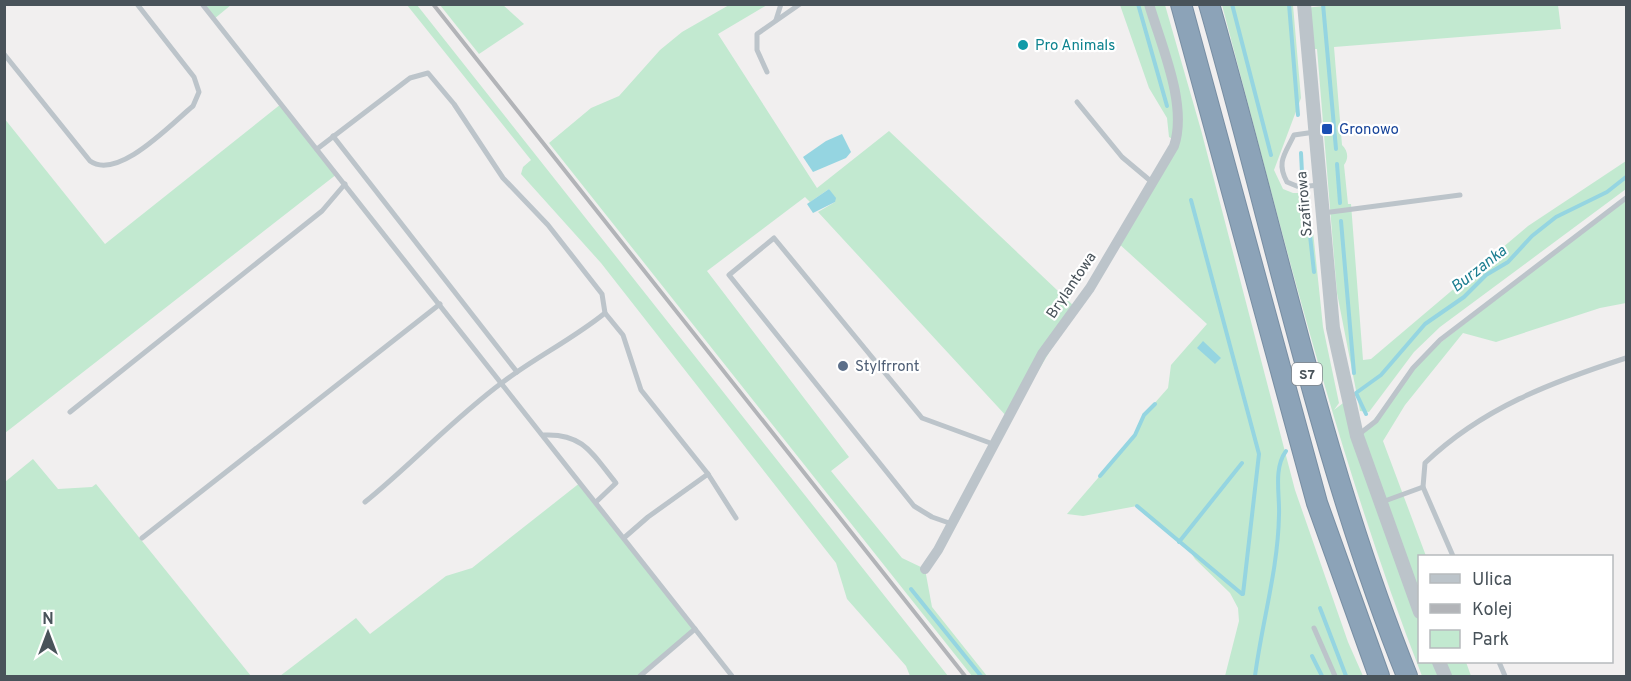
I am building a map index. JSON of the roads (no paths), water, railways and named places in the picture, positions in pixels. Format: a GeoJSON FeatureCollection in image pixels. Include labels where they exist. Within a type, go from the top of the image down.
{"type":"FeatureCollection","features":[{"type":"Feature","properties":{"kind":"highway","name":"S7"},"geometry":{"type":"LineString","coordinates":[[1181,4],[1317,503],[1379,676]]}},
{"type":"Feature","properties":{"kind":"highway","name":"S7"},"geometry":{"type":"LineString","coordinates":[[1209,4],[1324,434],[1366,565],[1407,676]]}},
{"type":"Feature","properties":{"kind":"street","name":"Brylantowa"},"geometry":{"type":"LineString","coordinates":[[925,569],[952,524],[1042,354],[1090,288],[1174,146],[1179,118],[1149,4]]}},
{"type":"Feature","properties":{"kind":"street","name":"Szafirowa"},"geometry":{"type":"LineString","coordinates":[[1304,4],[1333,328],[1347,400],[1357,436],[1418,609]]}},
{"type":"Feature","properties":{"kind":"lane"},"geometry":{"type":"LineString","coordinates":[[4,54],[90,161],[102,167],[118,164],[193,106],[199,95],[194,77],[137,4]]}},
{"type":"Feature","properties":{"kind":"lane"},"geometry":{"type":"LineString","coordinates":[[202,4],[625,537],[732,676]]}},
{"type":"Feature","properties":{"kind":"lane"},"geometry":{"type":"LineString","coordinates":[[776,21],[781,4]]}},
{"type":"Feature","properties":{"kind":"lane"},"geometry":{"type":"LineString","coordinates":[[766,72],[759,58],[756,38],[759,31],[800,4]]}},
{"type":"Feature","properties":{"kind":"lane"},"geometry":{"type":"LineString","coordinates":[[317,149],[410,78],[428,73],[454,104],[503,178],[548,225],[602,294],[605,313],[623,335],[641,390],[708,474],[736,518]]}},
{"type":"Feature","properties":{"kind":"lane"},"geometry":{"type":"LineString","coordinates":[[1077,102],[1122,157],[1153,183]]}},
{"type":"Feature","properties":{"kind":"lane"},"geometry":{"type":"LineString","coordinates":[[1315,132],[1294,135],[1281,163],[1281,171],[1287,183],[1299,187],[1319,185]]}},
{"type":"Feature","properties":{"kind":"lane"},"geometry":{"type":"LineString","coordinates":[[333,136],[517,372]]}},
{"type":"Feature","properties":{"kind":"lane"},"geometry":{"type":"LineString","coordinates":[[70,412],[322,211],[345,184]]}},
{"type":"Feature","properties":{"kind":"lane"},"geometry":{"type":"LineString","coordinates":[[1321,213],[1460,195]]}},
{"type":"Feature","properties":{"kind":"lane"},"geometry":{"type":"LineString","coordinates":[[1357,436],[1367,431],[1376,421],[1413,368],[1440,340],[1626,198]]}},
{"type":"Feature","properties":{"kind":"lane"},"geometry":{"type":"LineString","coordinates":[[952,524],[932,517],[914,506],[729,275],[774,238],[922,418],[995,444]]}},
{"type":"Feature","properties":{"kind":"lane"},"geometry":{"type":"LineString","coordinates":[[142,538],[440,304]]}},
{"type":"Feature","properties":{"kind":"lane"},"geometry":{"type":"LineString","coordinates":[[365,502],[412,464],[470,408],[502,382],[585,330],[605,313]]}},
{"type":"Feature","properties":{"kind":"lane"},"geometry":{"type":"LineString","coordinates":[[1453,555],[1423,487],[1425,463],[1447,442],[1505,403],[1626,358]]}},
{"type":"Feature","properties":{"kind":"lane"},"geometry":{"type":"LineString","coordinates":[[544,435],[558,434],[581,441],[594,455],[616,483],[596,501]]}},
{"type":"Feature","properties":{"kind":"lane"},"geometry":{"type":"LineString","coordinates":[[625,537],[648,517],[708,474]]}},
{"type":"Feature","properties":{"kind":"lane"},"geometry":{"type":"LineString","coordinates":[[1380,503],[1423,487]]}},
{"type":"Feature","properties":{"kind":"lane"},"geometry":{"type":"LineString","coordinates":[[1314,628],[1335,676]]}},
{"type":"Feature","properties":{"kind":"lane"},"geometry":{"type":"LineString","coordinates":[[640,676],[695,629]]}},
{"type":"Feature","properties":{"kind":"water"},"geometry":{"type":"Polygon","coordinates":[[[842,134],[851,152],[846,158],[813,172],[803,157],[826,141],[842,134]]]}},
{"type":"Feature","properties":{"kind":"water"},"geometry":{"type":"Polygon","coordinates":[[[829,189],[836,198],[835,202],[813,213],[807,204],[829,189]]]}},
{"type":"Feature","properties":{"kind":"water"},"geometry":{"type":"Polygon","coordinates":[[[1203,341],[1221,358],[1215,364],[1197,348],[1203,341]]]}},
{"type":"Feature","properties":{"kind":"waterway"},"geometry":{"type":"LineString","coordinates":[[1138,4],[1167,106]]}},
{"type":"Feature","properties":{"kind":"waterway"},"geometry":{"type":"LineString","coordinates":[[1232,4],[1271,155]]}},
{"type":"Feature","properties":{"kind":"waterway"},"geometry":{"type":"LineString","coordinates":[[1289,4],[1298,115]]}},
{"type":"Feature","properties":{"kind":"waterway"},"geometry":{"type":"LineString","coordinates":[[1323,4],[1336,149]]}},
{"type":"Feature","properties":{"kind":"waterway"},"geometry":{"type":"LineString","coordinates":[[1301,153],[1302,173]]}},
{"type":"Feature","properties":{"kind":"waterway"},"geometry":{"type":"LineString","coordinates":[[1337,164],[1340,203]]}},
{"type":"Feature","properties":{"kind":"waterway","name":"Burzanka"},"geometry":{"type":"LineString","coordinates":[[1366,414],[1356,393],[1381,375],[1425,324],[1464,297],[1486,275],[1508,262],[1532,236],[1556,217],[1607,192],[1626,177]]}},
{"type":"Feature","properties":{"kind":"waterway"},"geometry":{"type":"LineString","coordinates":[[1306,199],[1314,272]]}},
{"type":"Feature","properties":{"kind":"waterway"},"geometry":{"type":"LineString","coordinates":[[1191,200],[1259,454],[1243,594]]}},
{"type":"Feature","properties":{"kind":"waterway"},"geometry":{"type":"LineString","coordinates":[[1341,221],[1354,373]]}},
{"type":"Feature","properties":{"kind":"waterway"},"geometry":{"type":"LineString","coordinates":[[1100,476],[1135,435],[1144,415],[1155,404]]}},
{"type":"Feature","properties":{"kind":"waterway","name":"Burzanka"},"geometry":{"type":"LineString","coordinates":[[1255,676],[1276,556],[1279,515],[1278,474],[1286,451]]}},
{"type":"Feature","properties":{"kind":"waterway"},"geometry":{"type":"LineString","coordinates":[[1179,542],[1242,463]]}},
{"type":"Feature","properties":{"kind":"waterway"},"geometry":{"type":"LineString","coordinates":[[1137,506],[1242,594]]}},
{"type":"Feature","properties":{"kind":"waterway"},"geometry":{"type":"LineString","coordinates":[[911,589],[981,676]]}},
{"type":"Feature","properties":{"kind":"waterway"},"geometry":{"type":"LineString","coordinates":[[1320,608],[1346,676]]}},
{"type":"Feature","properties":{"kind":"waterway"},"geometry":{"type":"LineString","coordinates":[[1312,656],[1322,676]]}},
{"type":"Feature","properties":{"kind":"railway"},"geometry":{"type":"LineString","coordinates":[[433,4],[965,676]]}},
{"type":"Feature","properties":{"kind":"place","name":"Pro Animals"},"geometry":{"type":"Point","coordinates":[1023,45]}},
{"type":"Feature","properties":{"kind":"place","name":"Gronowo"},"geometry":{"type":"Point","coordinates":[1327,129]}},
{"type":"Feature","properties":{"kind":"place","name":"Stylfrront"},"geometry":{"type":"Point","coordinates":[843,366]}}]}
